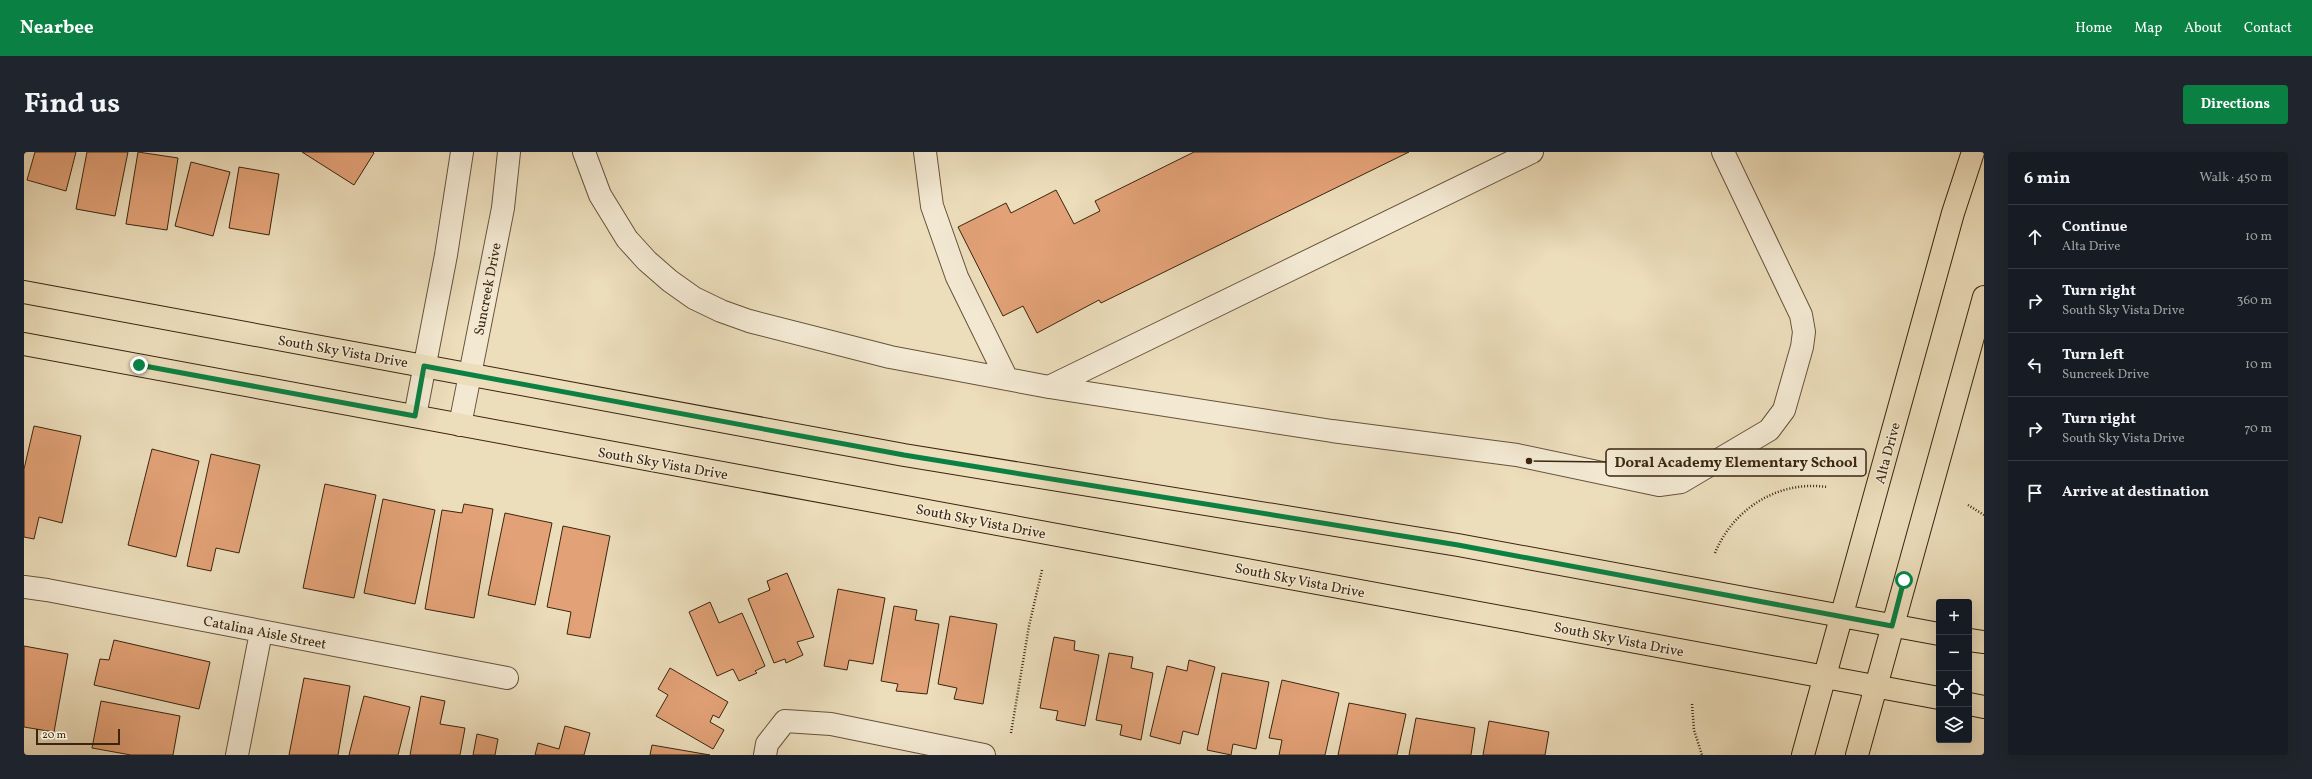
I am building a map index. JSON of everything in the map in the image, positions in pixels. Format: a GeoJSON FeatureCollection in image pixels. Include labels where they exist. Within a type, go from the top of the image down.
{"type":"FeatureCollection","features":[{"type":"Feature","properties":{"kind":"main road","name":"Alta Drive"},"geometry":{"type":"LineString","coordinates":[[1803,755],[1951,220],[1973,152]]}},
{"type":"Feature","properties":{"kind":"main road","name":"South Sky Vista Drive"},"geometry":{"type":"LineString","coordinates":[[24,292],[904,455],[1458,545],[1936,633]]}},
{"type":"Feature","properties":{"kind":"main road"},"geometry":{"type":"LineString","coordinates":[[1858,755],[1892,626],[1984,297]]}},
{"type":"Feature","properties":{"kind":"main road","name":"South Sky Vista Drive"},"geometry":{"type":"LineString","coordinates":[[24,344],[1936,697]]}},
{"type":"Feature","properties":{"kind":"main road"},"geometry":{"type":"LineString","coordinates":[[1972,640],[1984,642]]}},
{"type":"Feature","properties":{"kind":"main road"},"geometry":{"type":"LineString","coordinates":[[1972,705],[1984,707]]}},
{"type":"Feature","properties":{"kind":"street"},"geometry":{"type":"LineString","coordinates":[[415,416],[446,255],[462,152]]}},
{"type":"Feature","properties":{"kind":"street","name":"Suncreek Drive"},"geometry":{"type":"LineString","coordinates":[[460,425],[503,208],[509,152]]}},
{"type":"Feature","properties":{"kind":"street"},"geometry":{"type":"LineString","coordinates":[[584,152],[600,195],[628,239],[647,261],[670,281],[694,298],[721,311],[749,321],[890,357],[1049,387],[1332,432],[1517,455],[1659,485],[1681,482],[1769,430],[1784,410],[1803,339],[1801,315],[1723,152]]}},
{"type":"Feature","properties":{"kind":"street"},"geometry":{"type":"LineString","coordinates":[[926,152],[932,206],[957,277],[1007,379]]}},
{"type":"Feature","properties":{"kind":"street"},"geometry":{"type":"LineString","coordinates":[[1049,387],[1532,152]]}},
{"type":"Feature","properties":{"kind":"street","name":"Catalina Aisle Street"},"geometry":{"type":"LineString","coordinates":[[24,587],[47,590],[506,678]]}},
{"type":"Feature","properties":{"kind":"street"},"geometry":{"type":"LineString","coordinates":[[237,755],[261,632]]}},
{"type":"Feature","properties":{"kind":"street"},"geometry":{"type":"LineString","coordinates":[[766,755],[767,744],[785,721],[831,724],[984,755]]}},
{"type":"Feature","properties":{"kind":"path"},"geometry":{"type":"LineString","coordinates":[[1714,553],[1728,528],[1739,516],[1765,497],[1798,487],[1827,487]]}},
{"type":"Feature","properties":{"kind":"path"},"geometry":{"type":"LineString","coordinates":[[1968,505],[1984,515]]}},
{"type":"Feature","properties":{"kind":"path"},"geometry":{"type":"LineString","coordinates":[[1011,733],[1028,626],[1042,570]]}},
{"type":"Feature","properties":{"kind":"path"},"geometry":{"type":"LineString","coordinates":[[1692,704],[1694,730],[1702,755]]}},
{"type":"Feature","properties":{"kind":"building"},"geometry":{"type":"Polygon","coordinates":[[[35,152],[76,152],[66,191],[27,180],[35,152]]]}},
{"type":"Feature","properties":{"kind":"building"},"geometry":{"type":"Polygon","coordinates":[[[87,152],[128,152],[115,216],[76,209],[87,152]]]}},
{"type":"Feature","properties":{"kind":"building"},"geometry":{"type":"Polygon","coordinates":[[[138,152],[178,158],[167,230],[126,224],[138,152]]]}},
{"type":"Feature","properties":{"kind":"building"},"geometry":{"type":"Polygon","coordinates":[[[302,152],[373,152],[374,153],[354,185],[302,152]]]}},
{"type":"Feature","properties":{"kind":"building"},"geometry":{"type":"Polygon","coordinates":[[[1194,152],[1409,152],[1101,303],[1099,300],[1037,333],[1023,306],[1003,316],[958,227],[1006,203],[1011,213],[1056,190],[1074,224],[1100,211],[1095,201],[1194,152]]]}},
{"type":"Feature","properties":{"kind":"building"},"geometry":{"type":"Polygon","coordinates":[[[191,162],[230,172],[213,236],[175,226],[191,162]]]}},
{"type":"Feature","properties":{"kind":"building"},"geometry":{"type":"Polygon","coordinates":[[[239,167],[279,174],[269,235],[229,228],[239,167]]]}},
{"type":"Feature","properties":{"kind":"building"},"geometry":{"type":"Polygon","coordinates":[[[34,426],[81,436],[62,523],[39,517],[34,539],[24,537],[24,469],[34,426]]]}},
{"type":"Feature","properties":{"kind":"building"},"geometry":{"type":"Polygon","coordinates":[[[152,449],[199,461],[176,557],[128,545],[152,449]]]}},
{"type":"Feature","properties":{"kind":"building"},"geometry":{"type":"Polygon","coordinates":[[[211,454],[260,465],[239,553],[216,548],[211,571],[187,566],[211,454]]]}},
{"type":"Feature","properties":{"kind":"building"},"geometry":{"type":"Polygon","coordinates":[[[325,484],[376,495],[354,598],[303,588],[325,484]]]}},
{"type":"Feature","properties":{"kind":"building"},"geometry":{"type":"Polygon","coordinates":[[[383,499],[435,510],[415,604],[364,593],[383,499]]]}},
{"type":"Feature","properties":{"kind":"building"},"geometry":{"type":"Polygon","coordinates":[[[464,504],[493,509],[474,618],[425,609],[442,510],[462,513],[464,504]]]}},
{"type":"Feature","properties":{"kind":"building"},"geometry":{"type":"Polygon","coordinates":[[[505,513],[552,523],[535,605],[488,595],[505,513]]]}},
{"type":"Feature","properties":{"kind":"building"},"geometry":{"type":"Polygon","coordinates":[[[563,526],[610,536],[590,638],[567,634],[571,612],[547,607],[563,526]]]}},
{"type":"Feature","properties":{"kind":"building"},"geometry":{"type":"Polygon","coordinates":[[[787,573],[814,637],[797,642],[803,655],[786,663],[785,659],[774,663],[748,599],[770,590],[767,581],[787,573]]]}},
{"type":"Feature","properties":{"kind":"building"},"geometry":{"type":"Polygon","coordinates":[[[838,589],[885,598],[873,664],[849,660],[847,670],[824,666],[838,589]]]}},
{"type":"Feature","properties":{"kind":"building"},"geometry":{"type":"Polygon","coordinates":[[[710,602],[719,623],[742,613],[765,666],[755,671],[757,673],[739,681],[733,669],[717,676],[689,612],[710,602]]]}},
{"type":"Feature","properties":{"kind":"building"},"geometry":{"type":"Polygon","coordinates":[[[894,606],[917,610],[915,620],[939,624],[927,694],[896,691],[898,684],[881,681],[894,606]]]}},
{"type":"Feature","properties":{"kind":"building"},"geometry":{"type":"Polygon","coordinates":[[[950,616],[997,624],[983,704],[954,699],[957,688],[938,684],[950,616]]]}},
{"type":"Feature","properties":{"kind":"building"},"geometry":{"type":"Polygon","coordinates":[[[1054,637],[1075,641],[1074,650],[1099,655],[1085,726],[1056,720],[1058,711],[1040,708],[1054,637]]]}},
{"type":"Feature","properties":{"kind":"building"},"geometry":{"type":"Polygon","coordinates":[[[114,640],[210,662],[199,709],[94,685],[100,659],[109,660],[114,640]]]}},
{"type":"Feature","properties":{"kind":"building"},"geometry":{"type":"Polygon","coordinates":[[[24,646],[68,654],[54,732],[24,727],[24,646]]]}},
{"type":"Feature","properties":{"kind":"building"},"geometry":{"type":"Polygon","coordinates":[[[1109,653],[1133,657],[1131,668],[1153,673],[1141,740],[1120,735],[1122,725],[1096,720],[1109,653]]]}},
{"type":"Feature","properties":{"kind":"building"},"geometry":{"type":"Polygon","coordinates":[[[1189,660],[1215,667],[1198,735],[1183,731],[1180,744],[1150,736],[1167,666],[1187,671],[1189,660]]]}},
{"type":"Feature","properties":{"kind":"building"},"geometry":{"type":"Polygon","coordinates":[[[670,668],[728,702],[719,718],[713,715],[710,722],[724,730],[713,749],[656,716],[668,695],[658,689],[670,668]]]}},
{"type":"Feature","properties":{"kind":"building"},"geometry":{"type":"Polygon","coordinates":[[[1222,673],[1269,682],[1256,749],[1233,744],[1231,755],[1207,750],[1222,673]]]}},
{"type":"Feature","properties":{"kind":"building"},"geometry":{"type":"Polygon","coordinates":[[[304,678],[350,686],[338,755],[289,755],[304,678]]]}},
{"type":"Feature","properties":{"kind":"building"},"geometry":{"type":"Polygon","coordinates":[[[1282,680],[1339,693],[1325,755],[1279,755],[1282,740],[1269,738],[1282,680]]]}},
{"type":"Feature","properties":{"kind":"building"},"geometry":{"type":"Polygon","coordinates":[[[364,696],[410,707],[398,755],[349,755],[364,696]]]}},
{"type":"Feature","properties":{"kind":"building"},"geometry":{"type":"Polygon","coordinates":[[[421,696],[445,701],[440,724],[465,728],[460,755],[410,755],[421,696]]]}},
{"type":"Feature","properties":{"kind":"building"},"geometry":{"type":"Polygon","coordinates":[[[101,701],[180,716],[173,755],[131,755],[92,748],[101,701]]]}},
{"type":"Feature","properties":{"kind":"building"},"geometry":{"type":"Polygon","coordinates":[[[1349,703],[1406,714],[1397,755],[1338,755],[1349,703]]]}},
{"type":"Feature","properties":{"kind":"building"},"geometry":{"type":"Polygon","coordinates":[[[1416,718],[1475,728],[1471,755],[1409,755],[1416,718]]]}},
{"type":"Feature","properties":{"kind":"building"},"geometry":{"type":"Polygon","coordinates":[[[1489,721],[1549,732],[1545,755],[1483,755],[1489,721]]]}},
{"type":"Feature","properties":{"kind":"building"},"geometry":{"type":"Polygon","coordinates":[[[565,726],[590,733],[584,755],[535,755],[538,743],[559,749],[565,726]]]}},
{"type":"Feature","properties":{"kind":"building"},"geometry":{"type":"Polygon","coordinates":[[[477,734],[498,739],[495,755],[473,755],[477,734]]]}},
{"type":"Feature","properties":{"kind":"building"},"geometry":{"type":"Polygon","coordinates":[[[652,745],[710,755],[650,755],[652,745]]]}},
{"type":"Feature","properties":{"kind":"place","name":"Doral Academy Elementary School"},"geometry":{"type":"Point","coordinates":[1529,461]}},
{"type":"Feature","properties":{"kind":"route"},"geometry":{"type":"LineString","coordinates":[[139,365],[415,416],[424,366],[976,468],[1205,503],[1458,545],[1892,626],[1904,580]]}}]}
